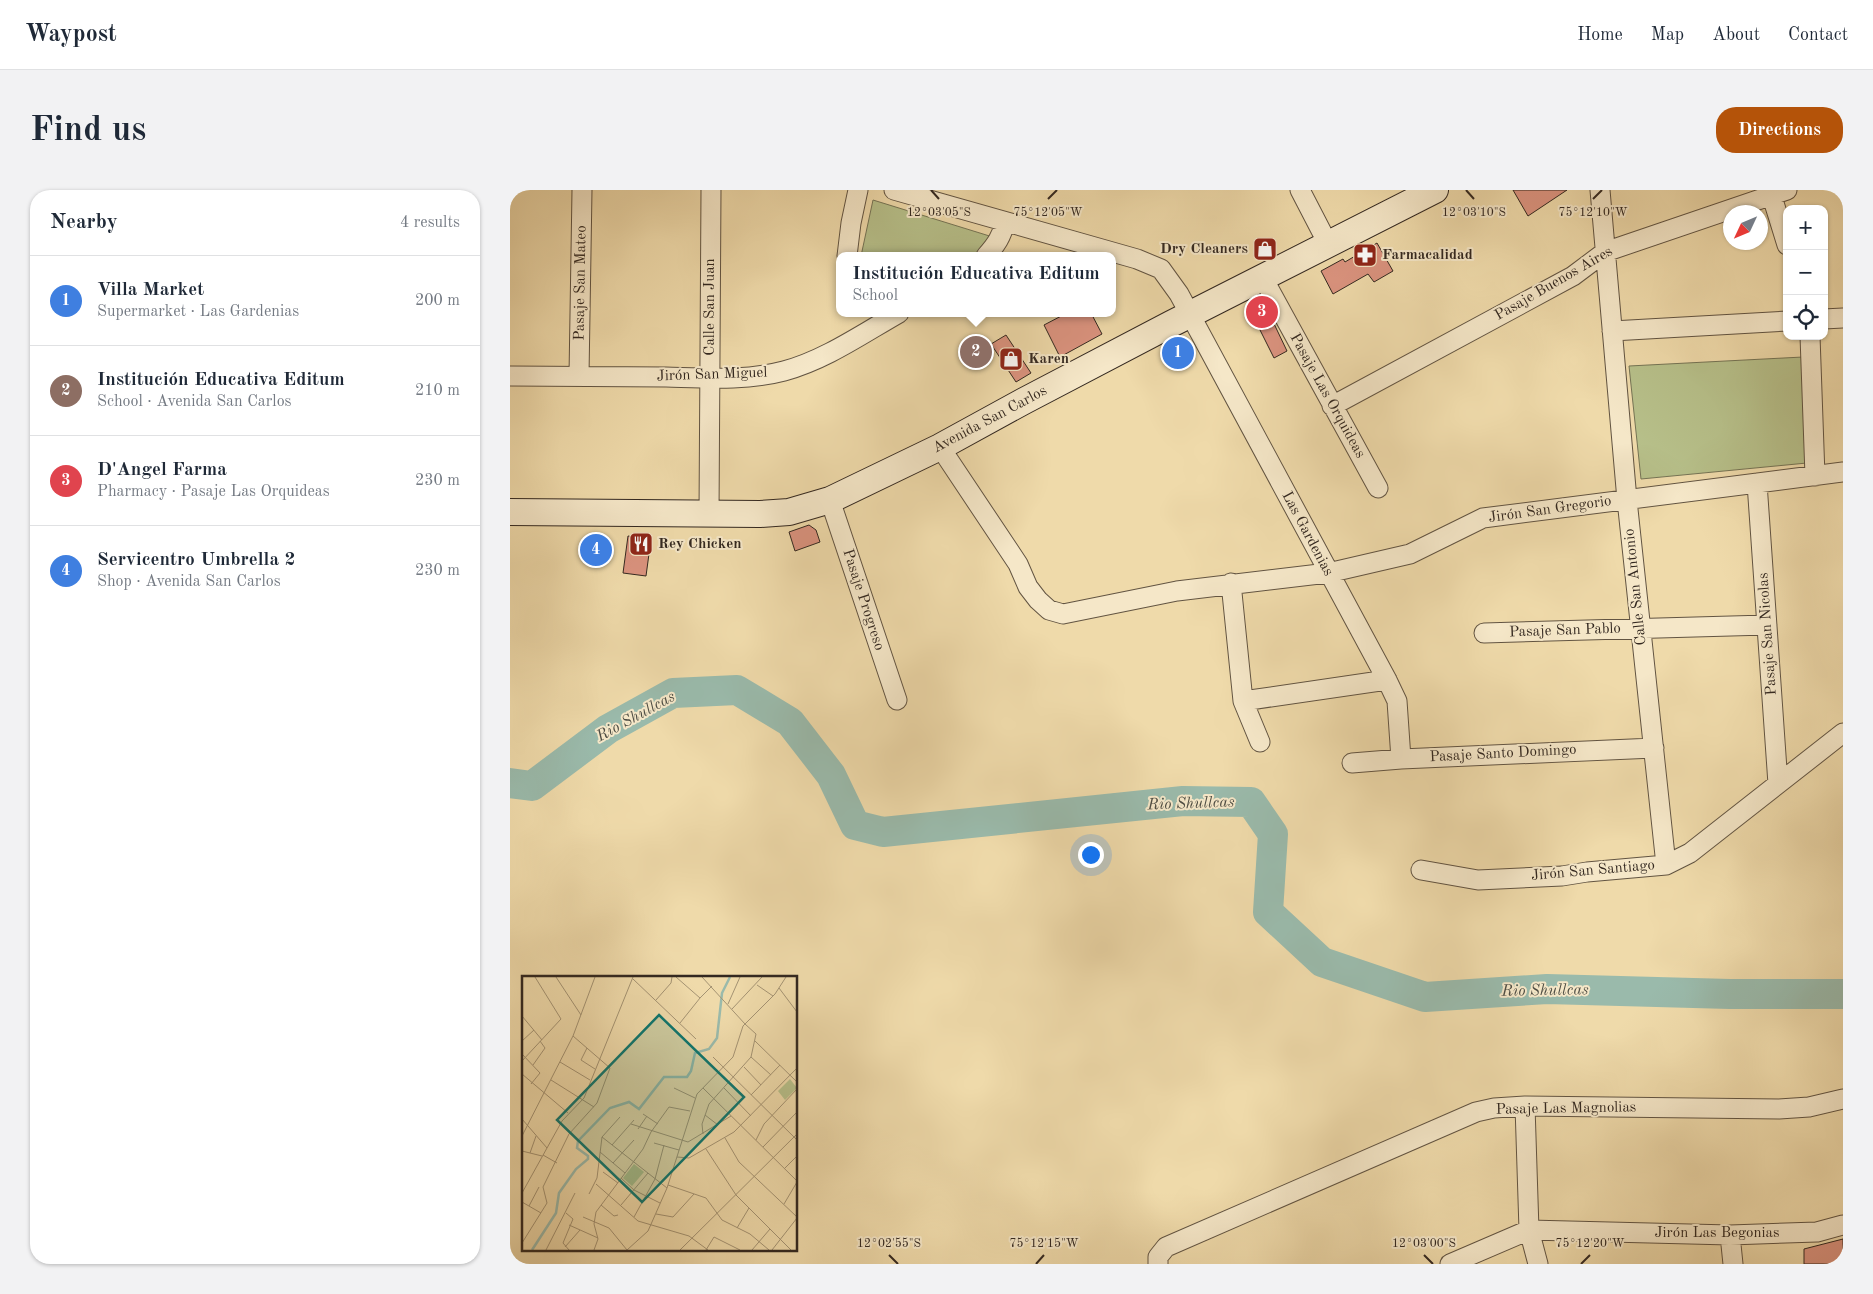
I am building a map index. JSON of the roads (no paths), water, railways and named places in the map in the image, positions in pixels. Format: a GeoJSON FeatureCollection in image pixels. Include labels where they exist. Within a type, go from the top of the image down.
{"type":"FeatureCollection","features":[{"type":"Feature","properties":{"kind":"main road","name":"Avenida San Carlos"},"geometry":{"type":"LineString","coordinates":[[510,512],[709,515],[789,512],[830,500],[940,447],[1024,400],[1435,190]]}},
{"type":"Feature","properties":{"kind":"street","name":"Pasaje San Mateo"},"geometry":{"type":"LineString","coordinates":[[579,376],[582,190]]}},
{"type":"Feature","properties":{"kind":"street","name":"Calle San Juan"},"geometry":{"type":"LineString","coordinates":[[709,515],[711,190]]}},
{"type":"Feature","properties":{"kind":"street"},"geometry":{"type":"LineString","coordinates":[[847,252],[858,190]]}},
{"type":"Feature","properties":{"kind":"street","name":"Las Gardenias"},"geometry":{"type":"LineString","coordinates":[[894,190],[1113,252]]}},
{"type":"Feature","properties":{"kind":"street"},"geometry":{"type":"LineString","coordinates":[[1300,190],[1328,244]]}},
{"type":"Feature","properties":{"kind":"street","name":"Calle San Antonio"},"geometry":{"type":"LineString","coordinates":[[1600,190],[1627,500],[1666,864]]}},
{"type":"Feature","properties":{"kind":"street"},"geometry":{"type":"LineString","coordinates":[[1776,191],[1783,225]]}},
{"type":"Feature","properties":{"kind":"street","name":"Pasaje Buenos Aires"},"geometry":{"type":"LineString","coordinates":[[1332,406],[1573,276],[1605,252],[1776,191]]}},
{"type":"Feature","properties":{"kind":"street"},"geometry":{"type":"LineString","coordinates":[[989,252],[998,242],[1005,222]]}},
{"type":"Feature","properties":{"kind":"street","name":"Las Gardenias"},"geometry":{"type":"LineString","coordinates":[[1116,253],[1138,259],[1161,269],[1171,281],[1387,680],[1397,701],[1401,759]]}},
{"type":"Feature","properties":{"kind":"street","name":"Pasaje Las Orquideas"},"geometry":{"type":"LineString","coordinates":[[1263,278],[1378,488]]}},
{"type":"Feature","properties":{"kind":"street","name":"Jirón San Miguel"},"geometry":{"type":"LineString","coordinates":[[510,376],[710,378],[759,376],[794,368],[829,353],[867,321],[883,317]]}},
{"type":"Feature","properties":{"kind":"street"},"geometry":{"type":"LineString","coordinates":[[1828,319],[1843,318]]}},
{"type":"Feature","properties":{"kind":"street"},"geometry":{"type":"LineString","coordinates":[[1612,331],[1783,321]]}},
{"type":"Feature","properties":{"kind":"street"},"geometry":{"type":"LineString","coordinates":[[1810,340],[1815,476]]}},
{"type":"Feature","properties":{"kind":"street","name":"Jirón San Gregorio"},"geometry":{"type":"LineString","coordinates":[[940,447],[1018,564],[1028,587],[1049,610],[1063,614],[1177,591],[1230,583],[1328,573],[1410,554],[1483,518],[1843,472]]}},
{"type":"Feature","properties":{"kind":"street","name":"Pasaje San Nicolas"},"geometry":{"type":"LineString","coordinates":[[1757,483],[1778,784]]}},
{"type":"Feature","properties":{"kind":"street","name":"Pasaje Progreso"},"geometry":{"type":"LineString","coordinates":[[830,500],[897,700]]}},
{"type":"Feature","properties":{"kind":"street"},"geometry":{"type":"LineString","coordinates":[[1230,583],[1243,702],[1260,742]]}},
{"type":"Feature","properties":{"kind":"street","name":"Pasaje San Pablo"},"geometry":{"type":"LineString","coordinates":[[1484,633],[1767,625]]}},
{"type":"Feature","properties":{"kind":"street"},"geometry":{"type":"LineString","coordinates":[[1243,702],[1387,680]]}},
{"type":"Feature","properties":{"kind":"street","name":"Jirón San Santiago"},"geometry":{"type":"LineString","coordinates":[[1421,870],[1478,880],[1562,876],[1666,864],[1690,853],[1843,733]]}},
{"type":"Feature","properties":{"kind":"street","name":"Pasaje Santo Domingo"},"geometry":{"type":"LineString","coordinates":[[1352,763],[1401,759],[1654,748]]}},
{"type":"Feature","properties":{"kind":"street","name":"Pasaje Las Magnolias"},"geometry":{"type":"LineString","coordinates":[[1162,1256],[1476,1112],[1494,1108],[1525,1106],[1779,1109],[1809,1107],[1843,1099]]}},
{"type":"Feature","properties":{"kind":"street"},"geometry":{"type":"LineString","coordinates":[[1525,1106],[1529,1230],[1538,1264]]}},
{"type":"Feature","properties":{"kind":"street","name":"Jirón Las Begonias"},"geometry":{"type":"LineString","coordinates":[[1529,1230],[1730,1235],[1817,1232],[1843,1225]]}},
{"type":"Feature","properties":{"kind":"street"},"geometry":{"type":"LineString","coordinates":[[1450,1264],[1529,1230]]}},
{"type":"Feature","properties":{"kind":"street"},"geometry":{"type":"LineString","coordinates":[[1730,1235],[1733,1264]]}},
{"type":"Feature","properties":{"kind":"waterway","name":"Rio Shullcas"},"geometry":{"type":"LineString","coordinates":[[510,783],[532,786],[608,729],[673,693],[737,690],[790,722],[831,775],[855,825],[883,832],[1183,801],[1251,802],[1273,834],[1268,912],[1322,962],[1425,997],[1547,989],[1730,994],[1843,994]]}},
{"type":"Feature","properties":{"kind":"place","name":"Dry Cleaners"},"geometry":{"type":"Point","coordinates":[1265,249]}},
{"type":"Feature","properties":{"kind":"place","name":"Farmacalidad"},"geometry":{"type":"Point","coordinates":[1365,255]}},
{"type":"Feature","properties":{"kind":"place","name":"D'Angel Farma"},"geometry":{"type":"Point","coordinates":[1262,312]}},
{"type":"Feature","properties":{"kind":"place","name":"Institución Educativa Editum"},"geometry":{"type":"Point","coordinates":[976,352]}},
{"type":"Feature","properties":{"kind":"place","name":"Villa Market"},"geometry":{"type":"Point","coordinates":[1178,353]}},
{"type":"Feature","properties":{"kind":"place","name":"Karen"},"geometry":{"type":"Point","coordinates":[1011,359]}},
{"type":"Feature","properties":{"kind":"place","name":"Rey Chicken"},"geometry":{"type":"Point","coordinates":[641,544]}},
{"type":"Feature","properties":{"kind":"place","name":"Servicentro Umbrella 2"},"geometry":{"type":"Point","coordinates":[596,550]}}]}
